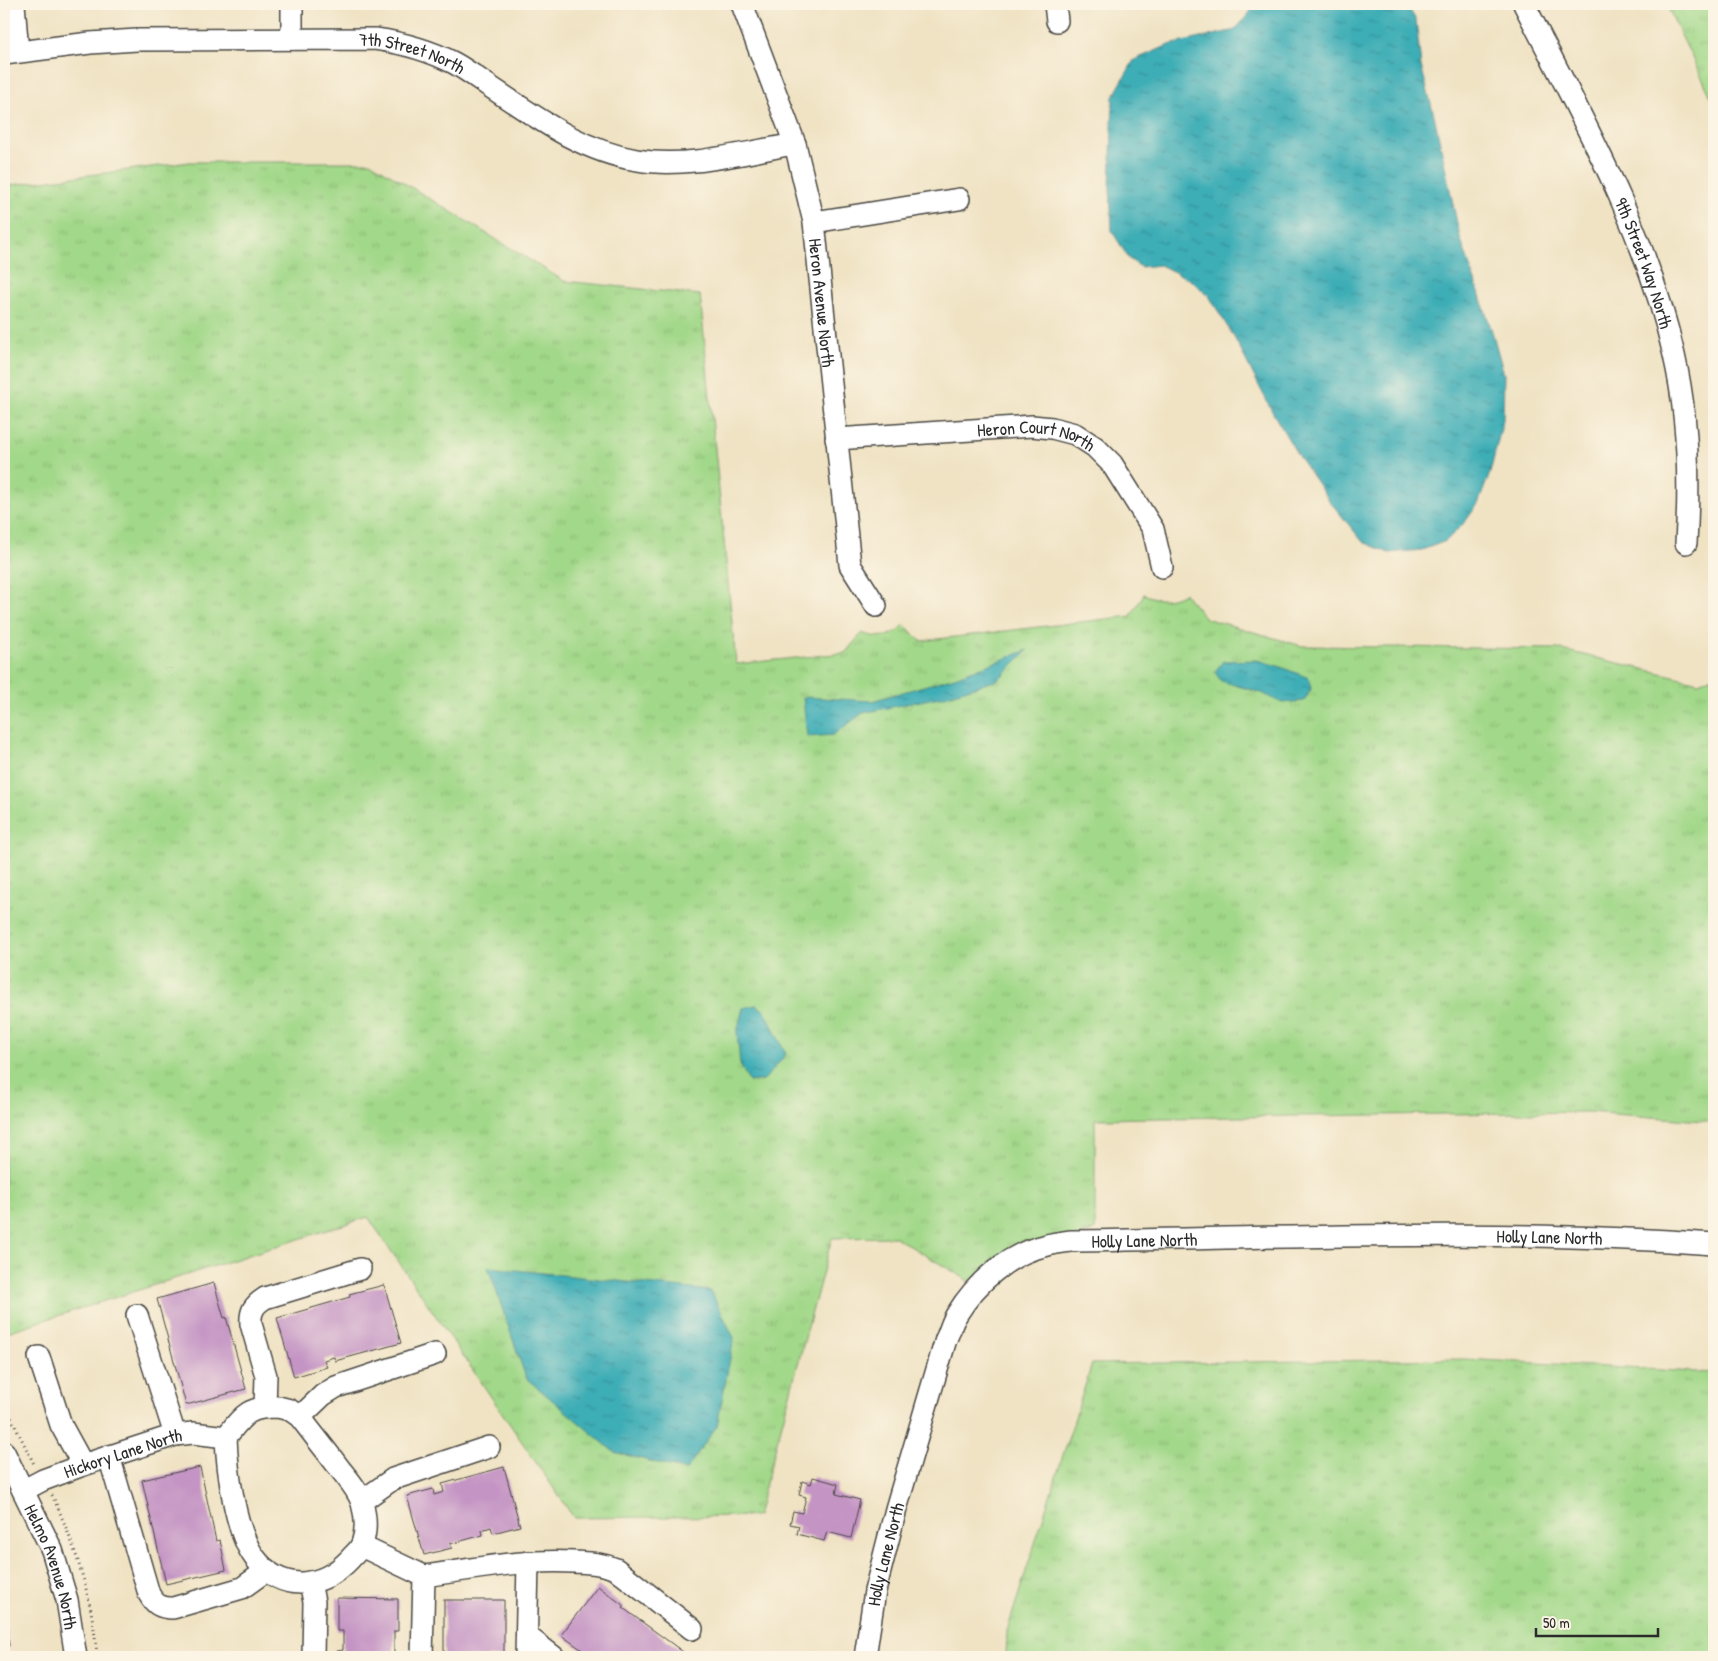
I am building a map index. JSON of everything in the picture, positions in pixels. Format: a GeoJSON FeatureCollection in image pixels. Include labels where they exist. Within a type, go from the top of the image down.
{"type":"FeatureCollection","features":[{"type":"Feature","properties":{"kind":"street"},"geometry":{"type":"LineString","coordinates":[[11,53],[14,4]]}},
{"type":"Feature","properties":{"kind":"street"},"geometry":{"type":"LineString","coordinates":[[292,4],[292,39]]}},
{"type":"Feature","properties":{"kind":"street","name":"Heron Avenue North"},"geometry":{"type":"LineString","coordinates":[[742,4],[795,144],[814,222],[850,565],[876,606]]}},
{"type":"Feature","properties":{"kind":"street","name":"9th Street Way North"},"geometry":{"type":"LineString","coordinates":[[1524,4],[1632,223],[1648,264],[1663,312],[1675,356],[1683,404],[1689,505],[1686,544]]}},
{"type":"Feature","properties":{"kind":"street","name":"7th Street North"},"geometry":{"type":"LineString","coordinates":[[11,53],[90,43],[138,40],[375,39],[403,43],[428,51],[455,64],[562,134],[608,153],[636,160],[662,163],[691,162],[795,144]]}},
{"type":"Feature","properties":{"kind":"street"},"geometry":{"type":"LineString","coordinates":[[814,222],[959,199]]}},
{"type":"Feature","properties":{"kind":"street","name":"Heron Court North"},"geometry":{"type":"LineString","coordinates":[[836,439],[1032,426],[1052,428],[1075,434],[1095,447],[1112,464],[1153,529],[1162,567]]}},
{"type":"Feature","properties":{"kind":"street","name":"Holly Lane North"},"geometry":{"type":"LineString","coordinates":[[865,1657],[878,1582],[896,1509],[946,1339],[956,1314],[973,1292],[993,1273],[1016,1257],[1043,1246],[1081,1241],[1478,1235],[1646,1239],[1714,1244]]}},
{"type":"Feature","properties":{"kind":"street"},"geometry":{"type":"LineString","coordinates":[[265,1407],[266,1376],[250,1324],[250,1315],[256,1304],[265,1298],[360,1269]]}},
{"type":"Feature","properties":{"kind":"street"},"geometry":{"type":"LineString","coordinates":[[137,1315],[175,1434]]}},
{"type":"Feature","properties":{"kind":"street"},"geometry":{"type":"LineString","coordinates":[[300,1417],[323,1395],[336,1387],[434,1354]]}},
{"type":"Feature","properties":{"kind":"street"},"geometry":{"type":"LineString","coordinates":[[39,1356],[61,1426],[83,1465]]}},
{"type":"Feature","properties":{"kind":"street"},"geometry":{"type":"LineString","coordinates":[[278,1406],[290,1410],[300,1417],[353,1486],[362,1501],[366,1529],[361,1546],[343,1566],[327,1576],[310,1582],[294,1583],[280,1580],[267,1570],[255,1558],[246,1543],[239,1523],[227,1455],[226,1436],[244,1415],[255,1408],[265,1407],[278,1406]]}},
{"type":"Feature","properties":{"kind":"street","name":"Hickory Lane North"},"geometry":{"type":"LineString","coordinates":[[24,1490],[43,1480],[83,1465],[175,1434],[226,1436]]}},
{"type":"Feature","properties":{"kind":"street"},"geometry":{"type":"LineString","coordinates":[[362,1501],[393,1479],[489,1447]]}},
{"type":"Feature","properties":{"kind":"street","name":"Helmo Avenue North"},"geometry":{"type":"LineString","coordinates":[[4,1452],[52,1550],[68,1600],[76,1657]]}},
{"type":"Feature","properties":{"kind":"street"},"geometry":{"type":"LineString","coordinates":[[108,1456],[149,1594],[154,1603],[163,1608],[173,1608],[242,1588],[267,1570]]}},
{"type":"Feature","properties":{"kind":"street"},"geometry":{"type":"LineString","coordinates":[[361,1546],[424,1576],[528,1562],[558,1561],[602,1564],[616,1569],[692,1630]]}},
{"type":"Feature","properties":{"kind":"street"},"geometry":{"type":"LineString","coordinates":[[526,1657],[528,1562]]}},
{"type":"Feature","properties":{"kind":"street"},"geometry":{"type":"LineString","coordinates":[[422,1657],[424,1576]]}},
{"type":"Feature","properties":{"kind":"street"},"geometry":{"type":"LineString","coordinates":[[310,1582],[314,1602],[313,1657]]}},
{"type":"Feature","properties":{"kind":"street"},"geometry":{"type":"LineString","coordinates":[[527,1636],[554,1657]]}},
{"type":"Feature","properties":{"kind":"path"},"geometry":{"type":"LineString","coordinates":[[4,1404],[36,1467]]}},
{"type":"Feature","properties":{"kind":"green space"},"geometry":{"type":"Polygon","coordinates":[[[1666,4],[1714,4],[1714,103],[1666,4]]]}},
{"type":"Feature","properties":{"kind":"green space"},"geometry":{"type":"Polygon","coordinates":[[[190,162],[370,162],[564,281],[700,295],[736,664],[845,653],[862,633],[879,637],[890,635],[904,625],[921,641],[1131,616],[1144,594],[1164,599],[1174,598],[1184,593],[1205,618],[1302,646],[1558,649],[1699,682],[1714,675],[1714,1122],[1589,1112],[1095,1119],[1095,1230],[969,1281],[895,1237],[832,1238],[757,1516],[574,1518],[368,1217],[4,1333],[4,186],[190,162]]]}},
{"type":"Feature","properties":{"kind":"green space"},"geometry":{"type":"Polygon","coordinates":[[[1464,1359],[1714,1373],[1714,1657],[1006,1657],[1007,1631],[1092,1364],[1464,1359]]]}},
{"type":"Feature","properties":{"kind":"water"},"geometry":{"type":"Polygon","coordinates":[[[1252,4],[1406,4],[1416,20],[1421,66],[1435,119],[1460,237],[1492,331],[1504,374],[1503,420],[1490,473],[1478,504],[1465,522],[1446,541],[1422,550],[1389,553],[1363,542],[1331,503],[1299,457],[1274,415],[1235,339],[1209,296],[1191,280],[1160,265],[1141,267],[1129,259],[1112,231],[1110,187],[1113,97],[1134,60],[1169,45],[1235,30],[1251,11],[1252,4]]]}},
{"type":"Feature","properties":{"kind":"water"},"geometry":{"type":"Polygon","coordinates":[[[1028,650],[998,680],[944,696],[863,713],[833,735],[807,737],[803,697],[872,701],[955,677],[1028,650]]]}},
{"type":"Feature","properties":{"kind":"water"},"geometry":{"type":"Polygon","coordinates":[[[1257,660],[1309,678],[1311,689],[1304,701],[1282,703],[1262,693],[1221,681],[1215,672],[1223,661],[1257,660]]]}},
{"type":"Feature","properties":{"kind":"water"},"geometry":{"type":"Polygon","coordinates":[[[756,1005],[765,1011],[786,1054],[764,1080],[749,1082],[740,1064],[737,1032],[743,1008],[756,1005]]]}},
{"type":"Feature","properties":{"kind":"water"},"geometry":{"type":"Polygon","coordinates":[[[488,1267],[711,1291],[734,1338],[717,1426],[686,1470],[614,1452],[526,1378],[488,1267]]]}},
{"type":"Feature","properties":{"kind":"building"},"geometry":{"type":"Polygon","coordinates":[[[214,1283],[224,1318],[226,1317],[246,1389],[186,1405],[157,1299],[214,1283]]]}},
{"type":"Feature","properties":{"kind":"building"},"geometry":{"type":"Polygon","coordinates":[[[384,1285],[401,1343],[335,1361],[334,1357],[324,1360],[327,1367],[294,1377],[277,1318],[350,1297],[349,1294],[384,1285]]]}},
{"type":"Feature","properties":{"kind":"building"},"geometry":{"type":"Polygon","coordinates":[[[200,1467],[216,1541],[220,1540],[226,1570],[166,1584],[142,1480],[200,1467]]]}},
{"type":"Feature","properties":{"kind":"building"},"geometry":{"type":"Polygon","coordinates":[[[504,1467],[520,1526],[493,1533],[491,1527],[482,1530],[483,1535],[450,1544],[452,1548],[424,1555],[407,1496],[433,1489],[434,1495],[444,1492],[442,1484],[504,1467]]]}},
{"type":"Feature","properties":{"kind":"building"},"geometry":{"type":"Polygon","coordinates":[[[813,1477],[838,1484],[836,1494],[860,1500],[851,1538],[827,1532],[824,1541],[797,1534],[799,1526],[790,1524],[793,1511],[802,1513],[806,1497],[799,1495],[802,1481],[811,1484],[813,1477]]]}},
{"type":"Feature","properties":{"kind":"building"},"geometry":{"type":"Polygon","coordinates":[[[598,1586],[624,1606],[623,1608],[686,1654],[683,1657],[592,1657],[561,1635],[598,1586]]]}},
{"type":"Feature","properties":{"kind":"building"},"geometry":{"type":"Polygon","coordinates":[[[337,1598],[398,1599],[398,1631],[394,1631],[394,1657],[337,1657],[337,1651],[343,1650],[343,1631],[337,1631],[337,1598]]]}},
{"type":"Feature","properties":{"kind":"building"},"geometry":{"type":"Polygon","coordinates":[[[444,1600],[504,1600],[504,1657],[444,1657],[444,1600]]]}},
{"type":"Feature","properties":{"kind":"building"},"geometry":{"type":"Polygon","coordinates":[[[4,1630],[7,1630],[9,1646],[4,1646],[4,1630]]]}}]}
